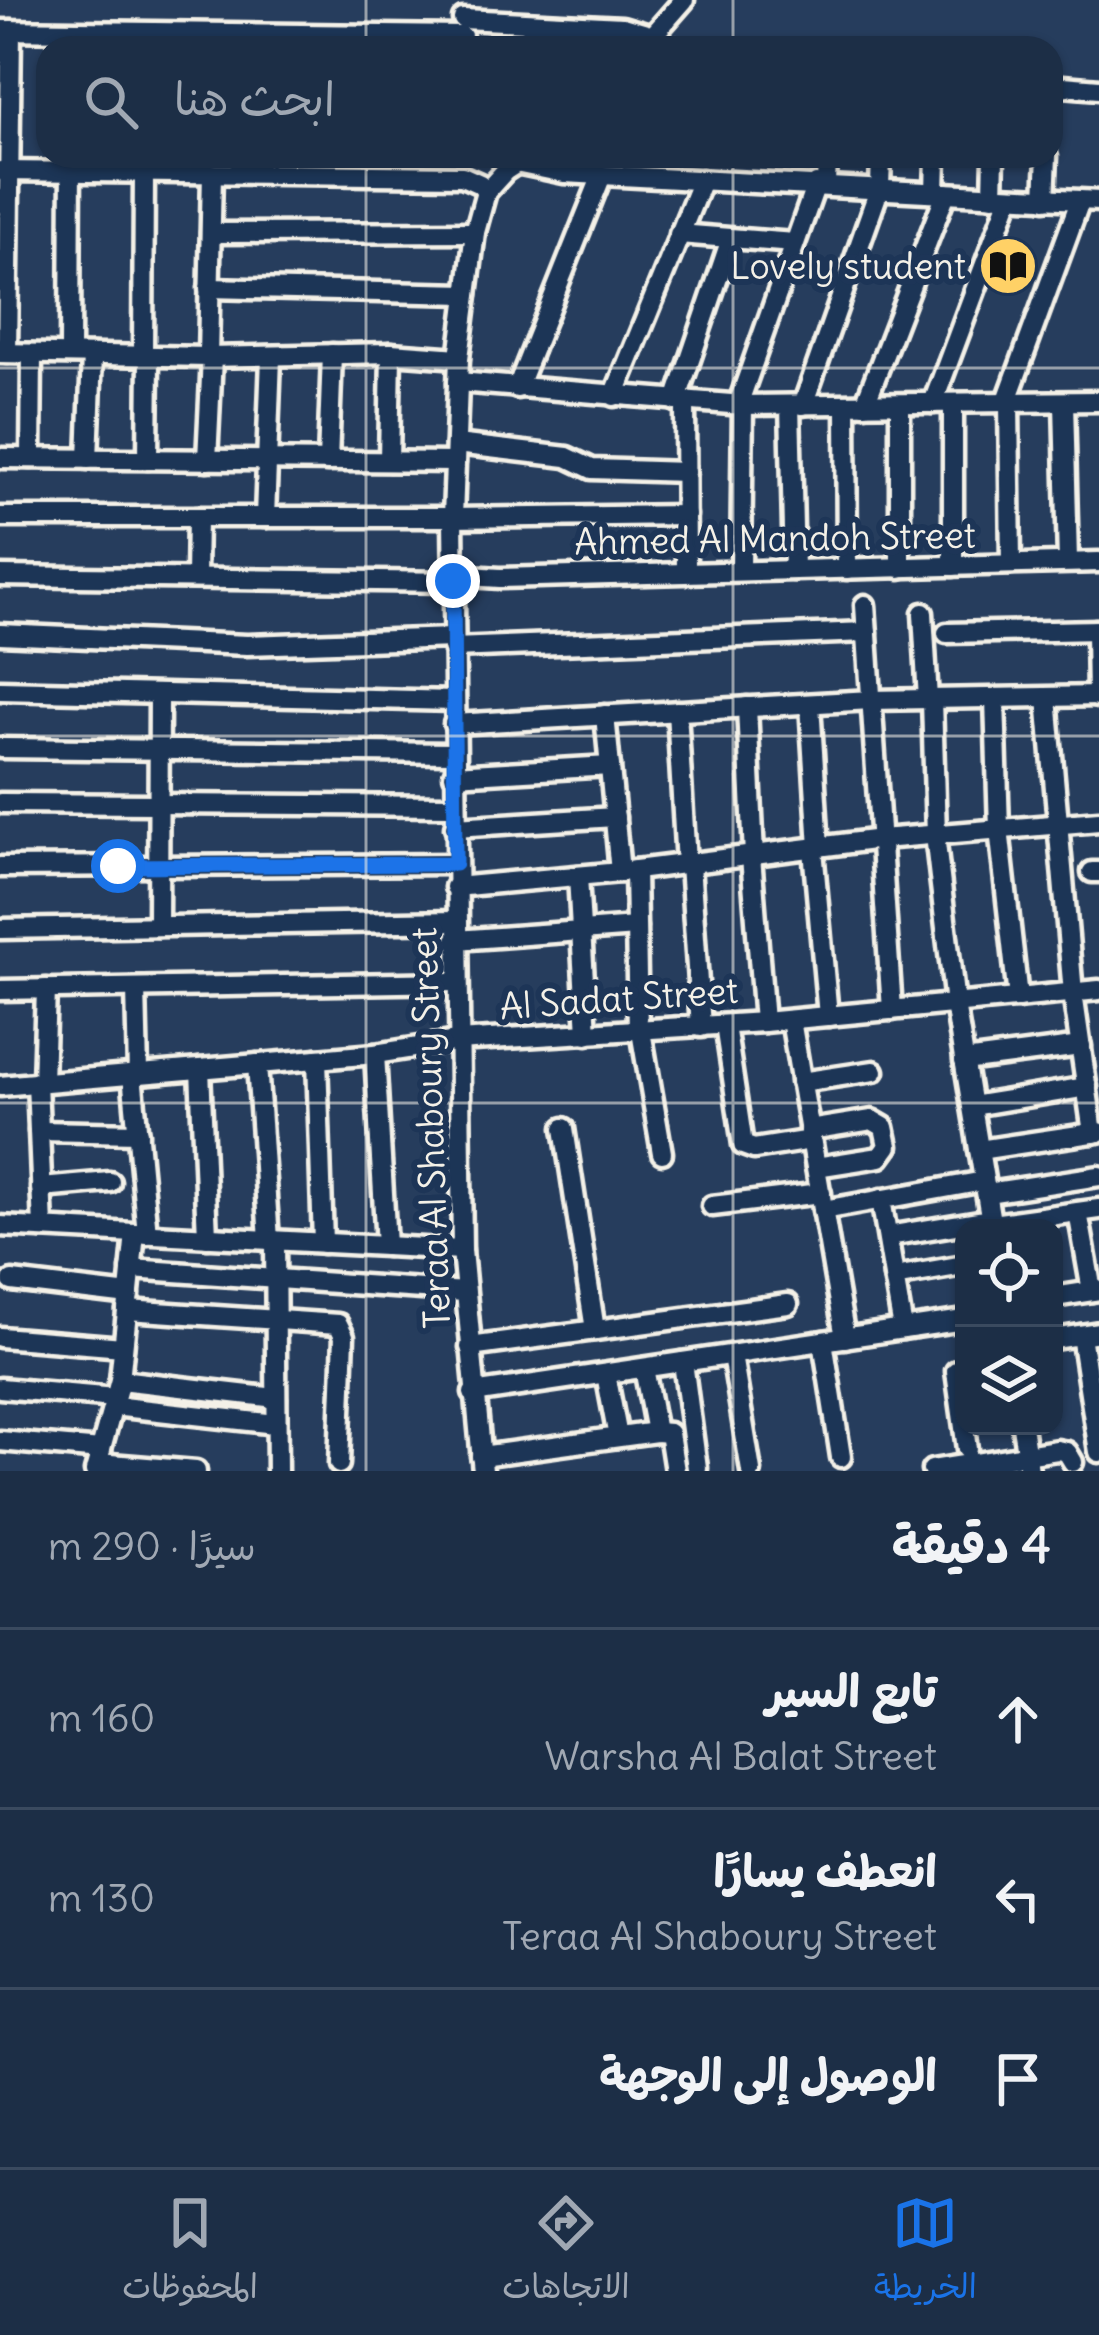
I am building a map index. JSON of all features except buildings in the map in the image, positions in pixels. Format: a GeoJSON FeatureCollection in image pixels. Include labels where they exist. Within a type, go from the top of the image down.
{"type":"FeatureCollection","features":[{"type":"Feature","properties":{"kind":"street"},"geometry":{"type":"LineString","coordinates":[[653,36],[685,0]]}},
{"type":"Feature","properties":{"kind":"street"},"geometry":{"type":"LineString","coordinates":[[426,36],[463,26],[622,27],[636,36]]}},
{"type":"Feature","properties":{"kind":"street"},"geometry":{"type":"LineString","coordinates":[[49,36],[5,30],[4,353],[210,357],[391,353],[459,358]]}},
{"type":"Feature","properties":{"kind":"street"},"geometry":{"type":"LineString","coordinates":[[1063,86],[1099,89]]}},
{"type":"Feature","properties":{"kind":"street"},"geometry":{"type":"LineString","coordinates":[[4,171],[36,168]]}},
{"type":"Feature","properties":{"kind":"street"},"geometry":{"type":"LineString","coordinates":[[70,168],[70,354]]}},
{"type":"Feature","properties":{"kind":"street"},"geometry":{"type":"LineString","coordinates":[[132,168],[146,356],[148,459]]}},
{"type":"Feature","properties":{"kind":"street"},"geometry":{"type":"LineString","coordinates":[[194,168],[212,173],[229,168]]}},
{"type":"Feature","properties":{"kind":"street"},"geometry":{"type":"LineString","coordinates":[[464,168],[486,192],[512,168]]}},
{"type":"Feature","properties":{"kind":"street"},"geometry":{"type":"LineString","coordinates":[[551,168],[602,175],[1090,201],[1007,403],[1011,565]]}},
{"type":"Feature","properties":{"kind":"street"},"geometry":{"type":"LineString","coordinates":[[741,570],[740,405],[824,168]]}},
{"type":"Feature","properties":{"kind":"street"},"geometry":{"type":"LineString","coordinates":[[794,569],[796,405],[880,187],[881,168]]}},
{"type":"Feature","properties":{"kind":"street"},"geometry":{"type":"LineString","coordinates":[[847,569],[856,405],[940,193],[937,168]]}},
{"type":"Feature","properties":{"kind":"street"},"geometry":{"type":"LineString","coordinates":[[953,566],[943,403],[1002,196],[996,168]]}},
{"type":"Feature","properties":{"kind":"street"},"geometry":{"type":"LineString","coordinates":[[1045,199],[1046,168]]}},
{"type":"Feature","properties":{"kind":"street"},"geometry":{"type":"LineString","coordinates":[[207,460],[212,173]]}},
{"type":"Feature","properties":{"kind":"street"},"geometry":{"type":"LineString","coordinates":[[518,388],[602,175]]}},
{"type":"Feature","properties":{"kind":"street"},"geometry":{"type":"LineString","coordinates":[[614,396],[702,180]]}},
{"type":"Feature","properties":{"kind":"street","name":"Teraa Al Shaboury Street"},"geometry":{"type":"LineString","coordinates":[[482,1464],[462,1250],[453,578],[459,358],[475,232],[486,192]]}},
{"type":"Feature","properties":{"kind":"street"},"geometry":{"type":"LineString","coordinates":[[211,233],[475,232]]}},
{"type":"Feature","properties":{"kind":"street"},"geometry":{"type":"LineString","coordinates":[[679,234],[794,243]]}},
{"type":"Feature","properties":{"kind":"street"},"geometry":{"type":"LineString","coordinates":[[686,571],[680,401],[730,239]]}},
{"type":"Feature","properties":{"kind":"street"},"geometry":{"type":"LineString","coordinates":[[209,288],[467,294]]}},
{"type":"Feature","properties":{"kind":"street"},"geometry":{"type":"LineString","coordinates":[[389,461],[391,353]]}},
{"type":"Feature","properties":{"kind":"street"},"geometry":{"type":"LineString","coordinates":[[31,458],[32,354]]}},
{"type":"Feature","properties":{"kind":"street"},"geometry":{"type":"LineString","coordinates":[[328,461],[332,354]]}},
{"type":"Feature","properties":{"kind":"street"},"geometry":{"type":"LineString","coordinates":[[88,459],[92,355]]}},
{"type":"Feature","properties":{"kind":"street"},"geometry":{"type":"LineString","coordinates":[[266,517],[271,357]]}},
{"type":"Feature","properties":{"kind":"street"},"geometry":{"type":"LineString","coordinates":[[458,382],[740,405],[1099,401]]}},
{"type":"Feature","properties":{"kind":"street"},"geometry":{"type":"LineString","coordinates":[[1064,402],[1068,562]]}},
{"type":"Feature","properties":{"kind":"street"},"geometry":{"type":"LineString","coordinates":[[900,404],[900,568]]}},
{"type":"Feature","properties":{"kind":"street"},"geometry":{"type":"LineString","coordinates":[[0,458],[389,461],[456,453],[567,457],[592,469],[686,472]]}},
{"type":"Feature","properties":{"kind":"street"},"geometry":{"type":"LineString","coordinates":[[0,517],[686,515]]}},
{"type":"Feature","properties":{"kind":"street"},"geometry":{"type":"LineString","coordinates":[[196,578],[197,517]]}},
{"type":"Feature","properties":{"kind":"street","name":"Ahmed Al Mandoh Street"},"geometry":{"type":"LineString","coordinates":[[0,576],[500,578],[1099,562]]}},
{"type":"Feature","properties":{"kind":"street"},"geometry":{"type":"LineString","coordinates":[[865,605],[892,1010]]}},
{"type":"Feature","properties":{"kind":"street"},"geometry":{"type":"LineString","coordinates":[[923,613],[936,835],[955,1004],[991,1219]]}},
{"type":"Feature","properties":{"kind":"street"},"geometry":{"type":"LineString","coordinates":[[454,724],[871,700],[1098,697],[1097,630],[946,633]]}},
{"type":"Feature","properties":{"kind":"street"},"geometry":{"type":"LineString","coordinates":[[0,634],[247,645],[867,632]]}},
{"type":"Feature","properties":{"kind":"street"},"geometry":{"type":"LineString","coordinates":[[0,690],[454,701]]}},
{"type":"Feature","properties":{"kind":"street"},"geometry":{"type":"LineString","coordinates":[[158,926],[159,696]]}},
{"type":"Feature","properties":{"kind":"street"},"geometry":{"type":"LineString","coordinates":[[979,1150],[1096,1132],[1073,993],[1046,698]]}},
{"type":"Feature","properties":{"kind":"street"},"geometry":{"type":"LineString","coordinates":[[994,699],[999,829],[1018,998]]}},
{"type":"Feature","properties":{"kind":"street"},"geometry":{"type":"LineString","coordinates":[[810,704],[828,1016]]}},
{"type":"Feature","properties":{"kind":"street"},"geometry":{"type":"LineString","coordinates":[[747,707],[764,1022]]}},
{"type":"Feature","properties":{"kind":"street"},"geometry":{"type":"LineString","coordinates":[[677,711],[701,1027]]}},
{"type":"Feature","properties":{"kind":"street"},"geometry":{"type":"LineString","coordinates":[[605,715],[615,817],[636,927],[640,1031],[662,1153]]}},
{"type":"Feature","properties":{"kind":"street"},"geometry":{"type":"LineString","coordinates":[[0,748],[454,753]]}},
{"type":"Feature","properties":{"kind":"street"},"geometry":{"type":"LineString","coordinates":[[454,775],[610,766]]}},
{"type":"Feature","properties":{"kind":"street"},"geometry":{"type":"LineString","coordinates":[[0,802],[455,806]]}},
{"type":"Feature","properties":{"kind":"street"},"geometry":{"type":"LineString","coordinates":[[455,827],[615,817]]}},
{"type":"Feature","properties":{"kind":"street"},"geometry":{"type":"LineString","coordinates":[[455,887],[880,839],[1099,820]]}},
{"type":"Feature","properties":{"kind":"street"},"geometry":{"type":"LineString","coordinates":[[0,867],[455,864]]}},
{"type":"Feature","properties":{"kind":"street"},"geometry":{"type":"LineString","coordinates":[[578,876],[581,930],[591,958],[587,1034]]}},
{"type":"Feature","properties":{"kind":"street"},"geometry":{"type":"LineString","coordinates":[[0,929],[636,927]]}},
{"type":"Feature","properties":{"kind":"street"},"geometry":{"type":"LineString","coordinates":[[0,990],[456,982]]}},
{"type":"Feature","properties":{"kind":"street"},"geometry":{"type":"LineString","coordinates":[[98,1461],[116,1395],[131,1269],[141,1233],[136,988]]}},
{"type":"Feature","properties":{"kind":"street"},"geometry":{"type":"LineString","coordinates":[[43,1228],[39,1131],[46,989]]}},
{"type":"Feature","properties":{"kind":"street","name":"Al Sadat Street"},"geometry":{"type":"LineString","coordinates":[[0,1085],[375,1054],[457,1041],[791,1020],[1099,990]]}},
{"type":"Feature","properties":{"kind":"street"},"geometry":{"type":"LineString","coordinates":[[791,1020],[845,1338]]}},
{"type":"Feature","properties":{"kind":"street"},"geometry":{"type":"LineString","coordinates":[[725,1025],[742,1139],[748,1149],[866,1121],[884,1126],[886,1153],[816,1167]]}},
{"type":"Feature","properties":{"kind":"street"},"geometry":{"type":"LineString","coordinates":[[964,1061],[1081,1046]]}},
{"type":"Feature","properties":{"kind":"street"},"geometry":{"type":"LineString","coordinates":[[375,1054],[386,1246]]}},
{"type":"Feature","properties":{"kind":"street"},"geometry":{"type":"LineString","coordinates":[[317,1059],[323,1243]]}},
{"type":"Feature","properties":{"kind":"street"},"geometry":{"type":"LineString","coordinates":[[257,1064],[275,1279],[277,1471]]}},
{"type":"Feature","properties":{"kind":"street"},"geometry":{"type":"LineString","coordinates":[[200,1069],[207,1237]]}},
{"type":"Feature","properties":{"kind":"street"},"geometry":{"type":"LineString","coordinates":[[801,1082],[874,1071]]}},
{"type":"Feature","properties":{"kind":"street"},"geometry":{"type":"LineString","coordinates":[[972,1106],[1087,1087]]}},
{"type":"Feature","properties":{"kind":"street"},"geometry":{"type":"LineString","coordinates":[[563,1128],[595,1330]]}},
{"type":"Feature","properties":{"kind":"street"},"geometry":{"type":"LineString","coordinates":[[39,1131],[138,1133]]}},
{"type":"Feature","properties":{"kind":"street"},"geometry":{"type":"LineString","coordinates":[[712,1206],[881,1199],[1099,1176]]}},
{"type":"Feature","properties":{"kind":"street"},"geometry":{"type":"LineString","coordinates":[[41,1188],[110,1182]]}},
{"type":"Feature","properties":{"kind":"street"},"geometry":{"type":"LineString","coordinates":[[881,1199],[903,1329]]}},
{"type":"Feature","properties":{"kind":"street"},"geometry":{"type":"LineString","coordinates":[[1052,1219],[1099,1209]]}},
{"type":"Feature","properties":{"kind":"street"},"geometry":{"type":"LineString","coordinates":[[1063,1296],[1097,1293],[1078,1212]]}},
{"type":"Feature","properties":{"kind":"street"},"geometry":{"type":"LineString","coordinates":[[0,1226],[462,1250]]}},
{"type":"Feature","properties":{"kind":"street"},"geometry":{"type":"LineString","coordinates":[[888,1237],[955,1229]]}},
{"type":"Feature","properties":{"kind":"street"},"geometry":{"type":"LineString","coordinates":[[894,1277],[955,1267]]}},
{"type":"Feature","properties":{"kind":"street"},"geometry":{"type":"LineString","coordinates":[[131,1269],[465,1292]]}},
{"type":"Feature","properties":{"kind":"street"},"geometry":{"type":"LineString","coordinates":[[12,1281],[128,1302],[338,1324],[343,1329],[339,1464]]}},
{"type":"Feature","properties":{"kind":"street"},"geometry":{"type":"LineString","coordinates":[[470,1347],[788,1304]]}},
{"type":"Feature","properties":{"kind":"street"},"geometry":{"type":"LineString","coordinates":[[473,1394],[955,1321]]}},
{"type":"Feature","properties":{"kind":"street"},"geometry":{"type":"LineString","coordinates":[[941,1470],[1028,1463],[1062,1450],[1074,1466],[1099,1455],[1090,1334]]}},
{"type":"Feature","properties":{"kind":"street"},"geometry":{"type":"LineString","coordinates":[[0,1337],[123,1347]]}},
{"type":"Feature","properties":{"kind":"street"},"geometry":{"type":"LineString","coordinates":[[824,1341],[841,1457]]}},
{"type":"Feature","properties":{"kind":"street"},"geometry":{"type":"LineString","coordinates":[[732,1355],[751,1471]]}},
{"type":"Feature","properties":{"kind":"street"},"geometry":{"type":"LineString","coordinates":[[683,1362],[698,1468]]}},
{"type":"Feature","properties":{"kind":"street"},"geometry":{"type":"LineString","coordinates":[[644,1368],[656,1432]]}},
{"type":"Feature","properties":{"kind":"street"},"geometry":{"type":"LineString","coordinates":[[606,1374],[618,1437]]}},
{"type":"Feature","properties":{"kind":"street"},"geometry":{"type":"LineString","coordinates":[[0,1388],[276,1398]]}},
{"type":"Feature","properties":{"kind":"street"},"geometry":{"type":"LineString","coordinates":[[116,1395],[276,1424]]}},
{"type":"Feature","properties":{"kind":"street"},"geometry":{"type":"LineString","coordinates":[[482,1464],[618,1437],[669,1432],[675,1471]]}},
{"type":"Feature","properties":{"kind":"street"},"geometry":{"type":"LineString","coordinates":[[965,1435],[967,1449]]}},
{"type":"Feature","properties":{"kind":"street"},"geometry":{"type":"LineString","coordinates":[[0,1441],[98,1461],[196,1471]]}},
{"type":"Feature","properties":{"kind":"place","name":"Lovely student"},"geometry":{"type":"Point","coordinates":[1008,266]}},
{"type":"Feature","properties":{"kind":"route"},"geometry":{"type":"LineString","coordinates":[[118,866],[455,864],[453,581]]}}]}
